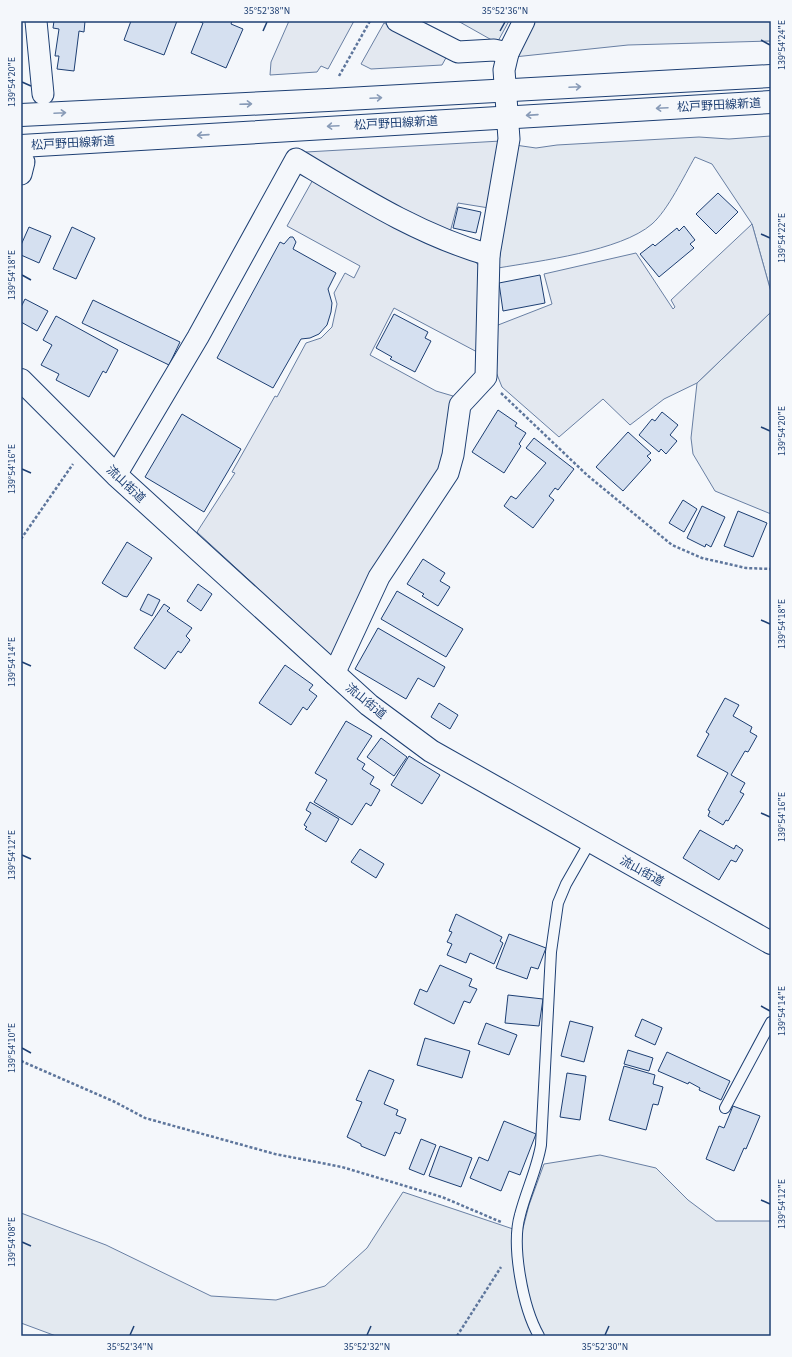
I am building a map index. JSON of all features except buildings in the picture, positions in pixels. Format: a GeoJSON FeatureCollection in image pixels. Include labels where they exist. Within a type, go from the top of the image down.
{"type":"FeatureCollection","features":[{"type":"Feature","properties":{"kind":"main road"},"geometry":{"type":"LineString","coordinates":[[21,115],[771,76]]}},
{"type":"Feature","properties":{"kind":"main road","name":"松戸野田線新道"},"geometry":{"type":"LineString","coordinates":[[22,161],[509,117],[771,102]]}},
{"type":"Feature","properties":{"kind":"main road","name":"流山街道"},"geometry":{"type":"LineString","coordinates":[[21,380],[116,475],[369,705],[431,751],[771,943]]}},
{"type":"Feature","properties":{"kind":"street"},"geometry":{"type":"LineString","coordinates":[[36,21],[43,94]]}},
{"type":"Feature","properties":{"kind":"street"},"geometry":{"type":"LineString","coordinates":[[397,21],[458,52],[494,50],[508,53]]}},
{"type":"Feature","properties":{"kind":"street"},"geometry":{"type":"LineString","coordinates":[[334,674],[378,577],[448,473],[453,455],[460,405],[486,377],[489,255],[509,139],[509,117],[504,70],[508,53],[524,21]]}},
{"type":"Feature","properties":{"kind":"street"},"geometry":{"type":"LineString","coordinates":[[116,475],[198,337],[296,159],[406,224],[470,250],[489,255]]}},
{"type":"Feature","properties":{"kind":"lane"},"geometry":{"type":"LineString","coordinates":[[539,1336],[522,1291],[518,1229],[520,1216],[538,1160],[541,1145],[551,952],[558,903],[566,884],[590,842]]}},
{"type":"Feature","properties":{"kind":"lane"},"geometry":{"type":"LineString","coordinates":[[725,1108],[771,1022]]}},
{"type":"Feature","properties":{"kind":"path"},"geometry":{"type":"LineString","coordinates":[[338,79],[370,21]]}},
{"type":"Feature","properties":{"kind":"path"},"geometry":{"type":"LineString","coordinates":[[486,377],[587,475],[672,545],[702,558],[746,568],[771,569]]}},
{"type":"Feature","properties":{"kind":"path"},"geometry":{"type":"LineString","coordinates":[[21,539],[86,445]]}},
{"type":"Feature","properties":{"kind":"path"},"geometry":{"type":"LineString","coordinates":[[21,1061],[115,1102],[145,1118],[275,1154],[342,1167],[442,1197],[518,1229]]}},
{"type":"Feature","properties":{"kind":"path"},"geometry":{"type":"LineString","coordinates":[[457,1336],[518,1241]]}},
{"type":"Feature","properties":{"kind":"shaded area"},"geometry":{"type":"Polygon","coordinates":[[[289,21],[354,21],[328,69],[321,66],[317,72],[270,75],[271,62],[289,21]]]}},
{"type":"Feature","properties":{"kind":"shaded area"},"geometry":{"type":"Polygon","coordinates":[[[458,21],[509,21],[497,43],[458,21]]]}},
{"type":"Feature","properties":{"kind":"shaded area"},"geometry":{"type":"Polygon","coordinates":[[[534,21],[771,21],[771,41],[628,45],[514,57],[534,21]]]}},
{"type":"Feature","properties":{"kind":"shaded area"},"geometry":{"type":"Polygon","coordinates":[[[384,23],[447,56],[442,65],[371,69],[361,64],[384,23]]]}},
{"type":"Feature","properties":{"kind":"shaded area"},"geometry":{"type":"Polygon","coordinates":[[[771,136],[771,292],[752,224],[712,164],[695,157],[658,218],[638,233],[621,241],[579,254],[498,268],[515,145],[536,148],[557,145],[699,137],[729,139],[771,136]]]}},
{"type":"Feature","properties":{"kind":"shaded area"},"geometry":{"type":"Polygon","coordinates":[[[501,141],[489,208],[458,203],[449,236],[303,157],[306,152],[501,141]]]}},
{"type":"Feature","properties":{"kind":"shaded area"},"geometry":{"type":"Polygon","coordinates":[[[315,176],[470,256],[481,268],[479,353],[394,308],[370,355],[436,391],[453,396],[445,464],[336,660],[197,532],[235,473],[232,472],[275,396],[277,397],[306,343],[321,338],[332,327],[337,304],[334,293],[345,273],[354,278],[360,266],[287,226],[315,176]]]}},
{"type":"Feature","properties":{"kind":"shaded area"},"geometry":{"type":"Polygon","coordinates":[[[752,224],[771,292],[771,312],[697,383],[664,399],[630,425],[603,399],[559,437],[502,387],[496,372],[493,327],[552,304],[544,274],[636,253],[673,309],[675,307],[671,300],[752,224]]]}},
{"type":"Feature","properties":{"kind":"shaded area"},"geometry":{"type":"Polygon","coordinates":[[[771,312],[771,514],[715,491],[693,454],[691,438],[697,383],[771,312]]]}},
{"type":"Feature","properties":{"kind":"shaded area"},"geometry":{"type":"Polygon","coordinates":[[[600,1155],[656,1168],[688,1200],[716,1221],[771,1221],[771,1336],[56,1336],[21,1323],[21,1213],[106,1245],[211,1296],[276,1300],[325,1286],[367,1248],[403,1192],[522,1232],[529,1205],[544,1164],[600,1155]]]}}]}
